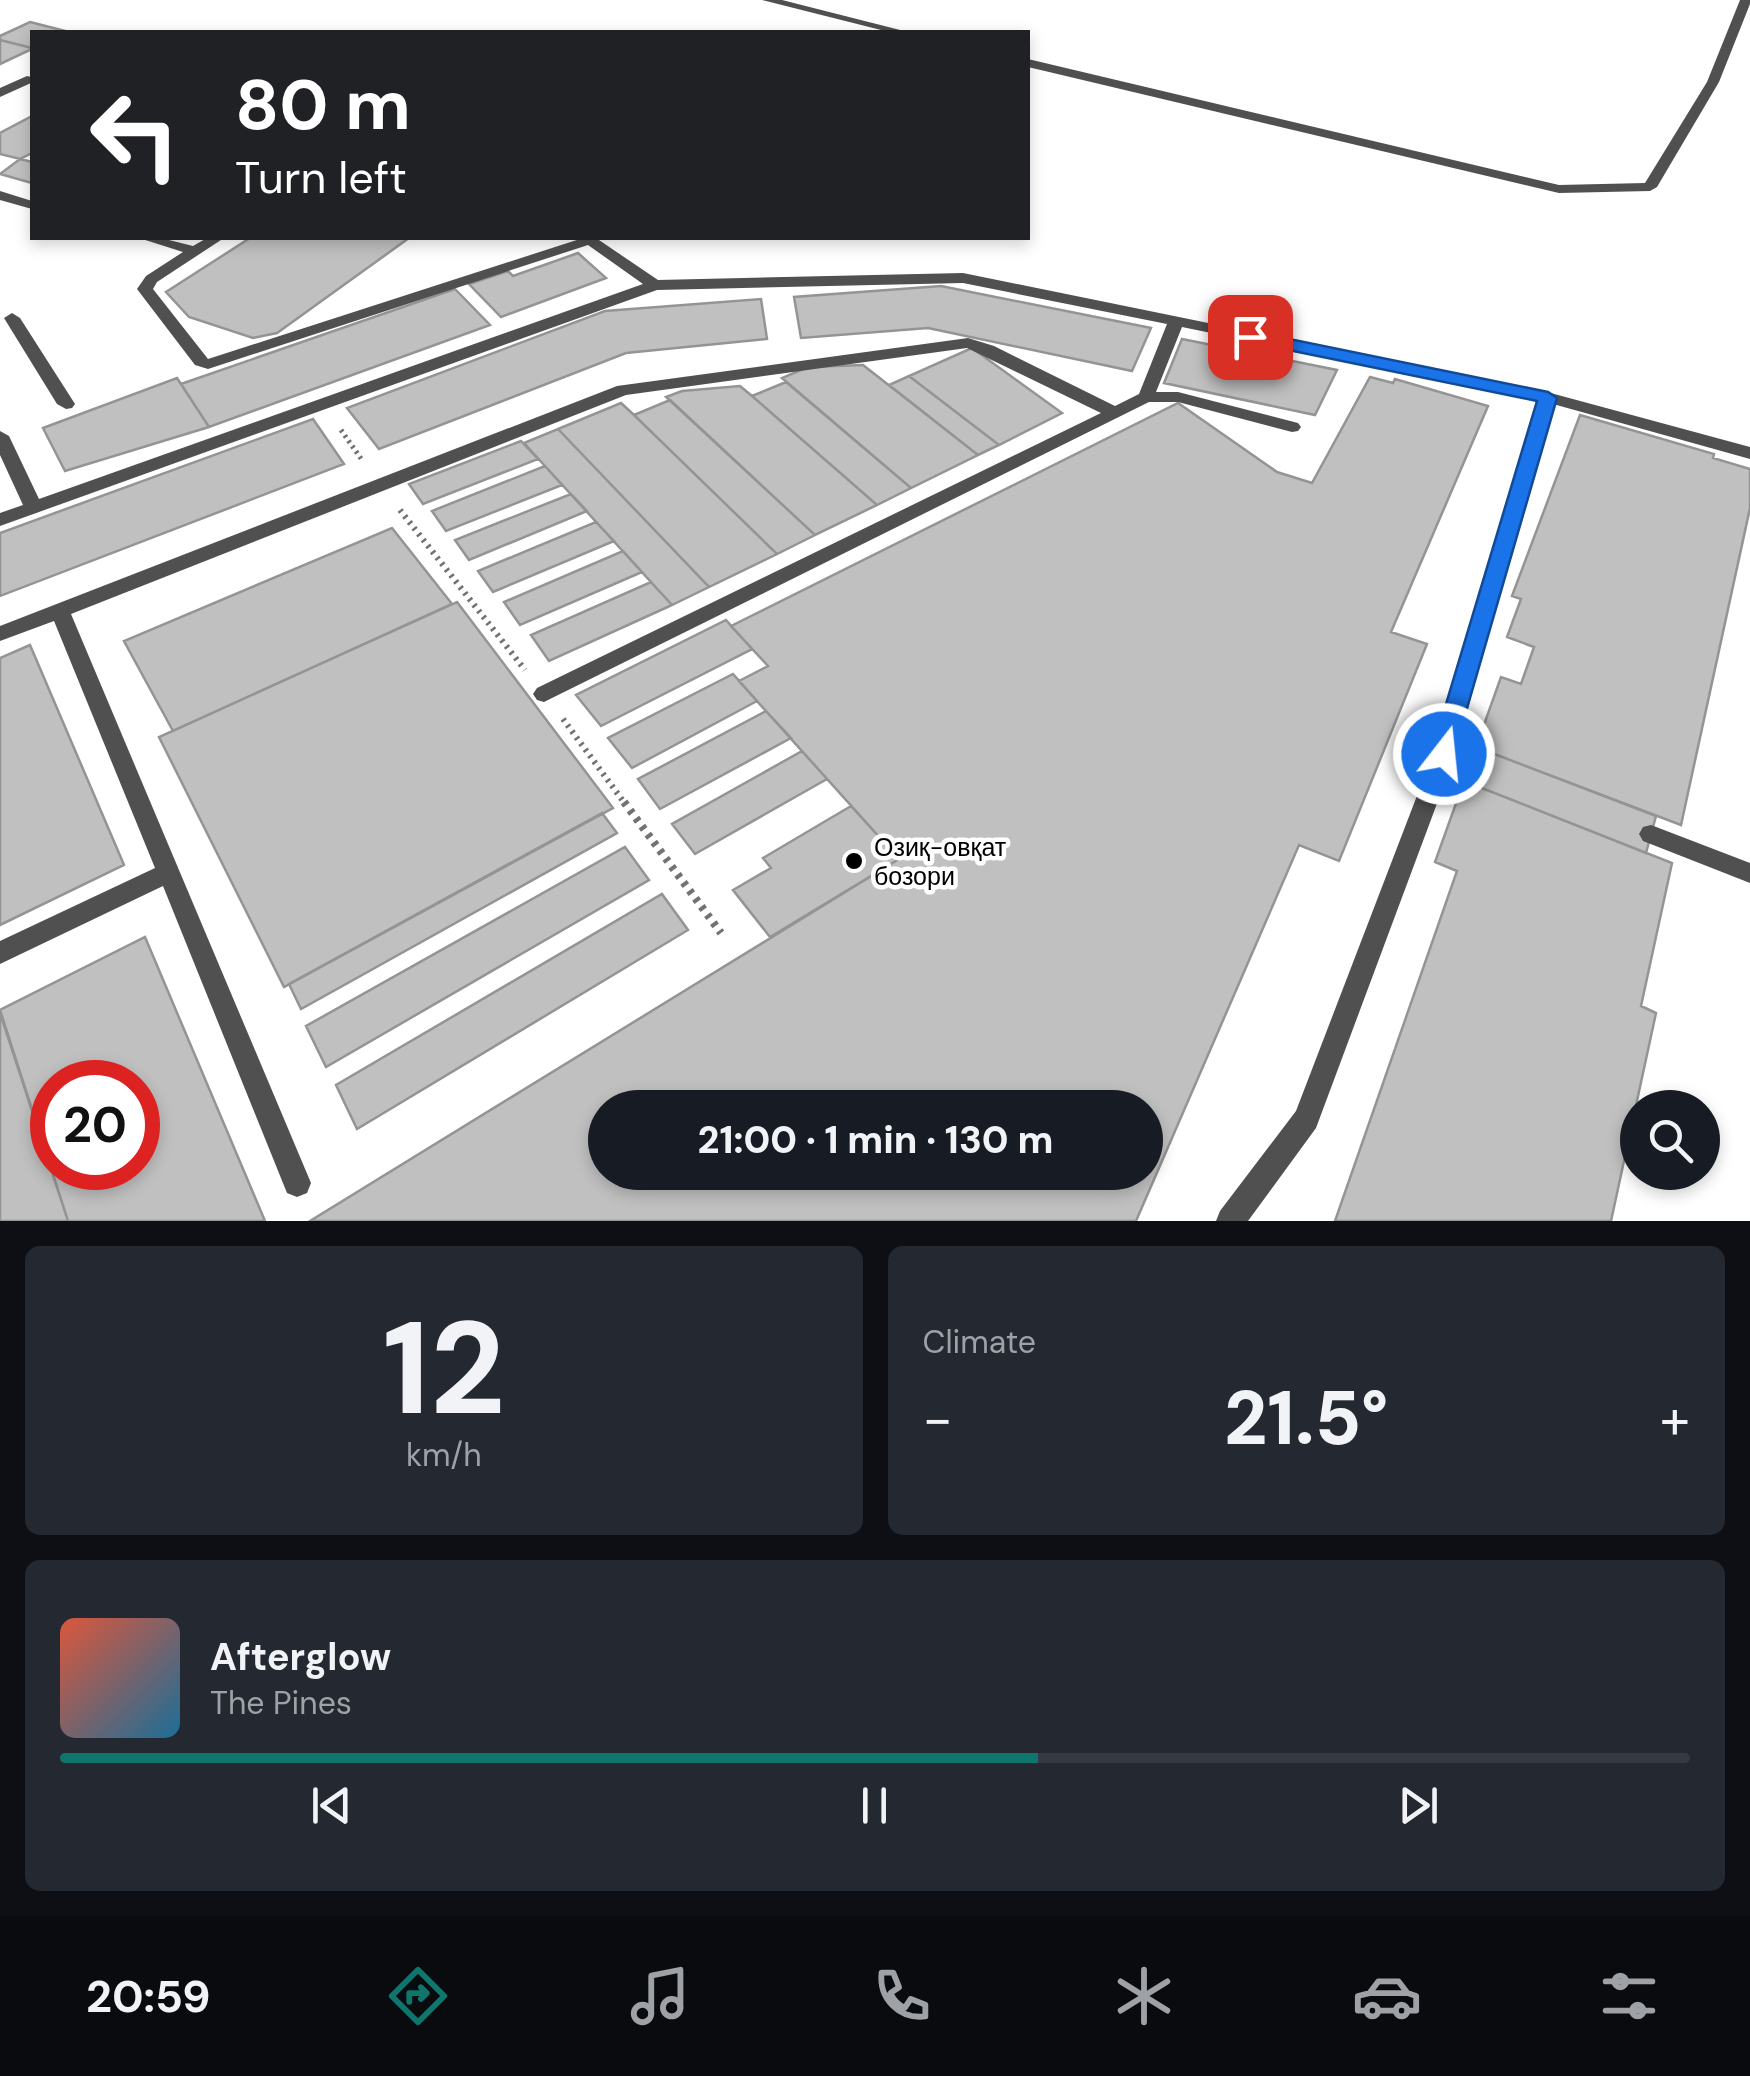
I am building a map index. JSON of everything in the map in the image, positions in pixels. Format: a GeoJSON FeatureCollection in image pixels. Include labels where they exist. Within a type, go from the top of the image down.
{"type":"FeatureCollection","features":[{"type":"Feature","properties":{"kind":"lane"},"geometry":{"type":"LineString","coordinates":[[768,0],[894,30]]}},
{"type":"Feature","properties":{"kind":"lane"},"geometry":{"type":"LineString","coordinates":[[1030,63],[1559,188],[1650,187],[1713,82],[1746,0]]}},
{"type":"Feature","properties":{"kind":"lane"},"geometry":{"type":"LineString","coordinates":[[0,93],[28,80]]}},
{"type":"Feature","properties":{"kind":"lane"},"geometry":{"type":"LineString","coordinates":[[0,196],[30,204]]}},
{"type":"Feature","properties":{"kind":"lane"},"geometry":{"type":"LineString","coordinates":[[153,240],[195,252]]}},
{"type":"Feature","properties":{"kind":"lane"},"geometry":{"type":"LineString","coordinates":[[214,240],[152,280],[146,289],[202,362],[208,364],[588,240]]}},
{"type":"Feature","properties":{"kind":"lane"},"geometry":{"type":"LineString","coordinates":[[548,240],[560,250]]}},
{"type":"Feature","properties":{"kind":"lane"},"geometry":{"type":"LineString","coordinates":[[592,240],[654,285]]}},
{"type":"Feature","properties":{"kind":"lane"},"geometry":{"type":"LineString","coordinates":[[0,520],[654,285],[962,278],[1548,398],[1750,453]]}},
{"type":"Feature","properties":{"kind":"lane"},"geometry":{"type":"LineString","coordinates":[[0,302],[6,320],[66,404]]}},
{"type":"Feature","properties":{"kind":"lane"},"geometry":{"type":"LineString","coordinates":[[1146,398],[1176,322]]}},
{"type":"Feature","properties":{"kind":"lane"},"geometry":{"type":"LineString","coordinates":[[0,634],[623,390],[968,343],[988,349],[1114,413]]}},
{"type":"Feature","properties":{"kind":"lane"},"geometry":{"type":"LineString","coordinates":[[544,694],[1146,398],[1178,398],[1292,426]]}},
{"type":"Feature","properties":{"kind":"lane"},"geometry":{"type":"LineString","coordinates":[[1230,1221],[1306,1120],[1444,754],[1548,398]]}},
{"type":"Feature","properties":{"kind":"lane"},"geometry":{"type":"LineString","coordinates":[[0,436],[34,508]]}},
{"type":"Feature","properties":{"kind":"lane"},"geometry":{"type":"LineString","coordinates":[[60,610],[296,1183]]}},
{"type":"Feature","properties":{"kind":"lane"},"geometry":{"type":"LineString","coordinates":[[1444,754],[1470,764]]}},
{"type":"Feature","properties":{"kind":"lane"},"geometry":{"type":"LineString","coordinates":[[1652,834],[1750,873]]}},
{"type":"Feature","properties":{"kind":"lane"},"geometry":{"type":"LineString","coordinates":[[0,953],[169,872]]}},
{"type":"Feature","properties":{"kind":"building"},"geometry":{"type":"Polygon","coordinates":[[[30,22],[61,30],[30,30],[30,48],[0,40],[0,36],[30,22]]]}},
{"type":"Feature","properties":{"kind":"building"},"geometry":{"type":"Polygon","coordinates":[[[0,40],[30,48],[30,50],[0,64],[0,40]]]}},
{"type":"Feature","properties":{"kind":"building"},"geometry":{"type":"Polygon","coordinates":[[[30,117],[30,154],[20,159],[0,154],[0,133],[30,117]]]}},
{"type":"Feature","properties":{"kind":"building"},"geometry":{"type":"Polygon","coordinates":[[[20,159],[30,162],[30,182],[0,174],[20,159]]]}},
{"type":"Feature","properties":{"kind":"building"},"geometry":{"type":"Polygon","coordinates":[[[247,240],[406,240],[277,333],[253,338],[189,317],[166,292],[247,240]]]}},
{"type":"Feature","properties":{"kind":"building"},"geometry":{"type":"Polygon","coordinates":[[[578,253],[606,278],[501,317],[469,284],[508,271],[513,276],[578,253]]]}},
{"type":"Feature","properties":{"kind":"building"},"geometry":{"type":"Polygon","coordinates":[[[941,286],[1151,328],[1132,371],[928,328],[801,338],[794,297],[941,286]]]}},
{"type":"Feature","properties":{"kind":"building"},"geometry":{"type":"Polygon","coordinates":[[[455,289],[490,325],[209,427],[181,384],[455,289]]]}},
{"type":"Feature","properties":{"kind":"building"},"geometry":{"type":"Polygon","coordinates":[[[761,299],[767,339],[626,353],[379,449],[347,408],[605,311],[761,299]]]}},
{"type":"Feature","properties":{"kind":"building"},"geometry":{"type":"Polygon","coordinates":[[[1182,339],[1337,370],[1315,415],[1164,383],[1182,339]]]}},
{"type":"Feature","properties":{"kind":"building"},"geometry":{"type":"Polygon","coordinates":[[[972,348],[1062,413],[999,445],[909,376],[972,348]]]}},
{"type":"Feature","properties":{"kind":"building"},"geometry":{"type":"Polygon","coordinates":[[[863,365],[978,455],[911,488],[782,378],[808,367],[863,365]]]}},
{"type":"Feature","properties":{"kind":"building"},"geometry":{"type":"Polygon","coordinates":[[[909,376],[999,445],[978,455],[889,385],[909,376]]]}},
{"type":"Feature","properties":{"kind":"building"},"geometry":{"type":"Polygon","coordinates":[[[1370,377],[1393,383],[1395,379],[1488,406],[1391,632],[1427,644],[1339,861],[1299,845],[1163,1159],[1163,1090],[588,1090],[588,1190],[1149,1190],[1136,1221],[310,1221],[899,859],[739,681],[768,666],[731,626],[1178,403],[1277,472],[1312,483],[1370,377]]]}},
{"type":"Feature","properties":{"kind":"building"},"geometry":{"type":"Polygon","coordinates":[[[177,378],[209,427],[65,471],[43,428],[177,378]]]}},
{"type":"Feature","properties":{"kind":"building"},"geometry":{"type":"Polygon","coordinates":[[[786,382],[911,488],[877,505],[752,396],[786,382]]]}},
{"type":"Feature","properties":{"kind":"building"},"geometry":{"type":"Polygon","coordinates":[[[740,386],[877,505],[815,535],[666,397],[682,391],[740,386]]]}},
{"type":"Feature","properties":{"kind":"building"},"geometry":{"type":"Polygon","coordinates":[[[670,400],[815,535],[777,554],[634,415],[670,400]]]}},
{"type":"Feature","properties":{"kind":"building"},"geometry":{"type":"Polygon","coordinates":[[[621,403],[777,554],[709,587],[558,429],[621,403]]]}},
{"type":"Feature","properties":{"kind":"building"},"geometry":{"type":"Polygon","coordinates":[[[1580,415],[1714,454],[1713,458],[1750,469],[1750,508],[1681,825],[1476,747],[1501,677],[1521,684],[1534,647],[1507,637],[1521,599],[1512,596],[1580,415]]]}},
{"type":"Feature","properties":{"kind":"building"},"geometry":{"type":"Polygon","coordinates":[[[313,419],[344,464],[0,596],[0,533],[313,419]]]}},
{"type":"Feature","properties":{"kind":"building"},"geometry":{"type":"Polygon","coordinates":[[[558,429],[709,587],[672,605],[524,443],[558,429]]]}},
{"type":"Feature","properties":{"kind":"building"},"geometry":{"type":"Polygon","coordinates":[[[521,441],[538,459],[423,504],[409,484],[521,441]]]}},
{"type":"Feature","properties":{"kind":"building"},"geometry":{"type":"Polygon","coordinates":[[[545,466],[562,485],[446,531],[432,511],[545,466]]]}},
{"type":"Feature","properties":{"kind":"building"},"geometry":{"type":"Polygon","coordinates":[[[571,494],[587,511],[469,560],[455,540],[571,494]]]}},
{"type":"Feature","properties":{"kind":"building"},"geometry":{"type":"Polygon","coordinates":[[[596,522],[614,541],[493,592],[478,571],[596,522]]]}},
{"type":"Feature","properties":{"kind":"building"},"geometry":{"type":"Polygon","coordinates":[[[392,528],[452,604],[173,731],[124,641],[392,528]]]}},
{"type":"Feature","properties":{"kind":"building"},"geometry":{"type":"Polygon","coordinates":[[[623,551],[642,572],[520,625],[504,602],[623,551]]]}},
{"type":"Feature","properties":{"kind":"building"},"geometry":{"type":"Polygon","coordinates":[[[651,582],[672,605],[549,661],[531,635],[651,582]]]}},
{"type":"Feature","properties":{"kind":"building"},"geometry":{"type":"Polygon","coordinates":[[[457,602],[613,808],[284,987],[159,737],[457,602]]]}},
{"type":"Feature","properties":{"kind":"building"},"geometry":{"type":"Polygon","coordinates":[[[726,620],[752,649],[601,726],[576,695],[726,620]]]}},
{"type":"Feature","properties":{"kind":"building"},"geometry":{"type":"Polygon","coordinates":[[[30,645],[124,865],[0,925],[0,658],[30,645]]]}},
{"type":"Feature","properties":{"kind":"building"},"geometry":{"type":"Polygon","coordinates":[[[733,674],[757,701],[632,768],[608,738],[733,674]]]}},
{"type":"Feature","properties":{"kind":"building"},"geometry":{"type":"Polygon","coordinates":[[[766,711],[791,738],[660,809],[638,779],[766,711]]]}},
{"type":"Feature","properties":{"kind":"building"},"geometry":{"type":"Polygon","coordinates":[[[1476,747],[1656,816],[1646,853],[1464,781],[1476,747]]]}},
{"type":"Feature","properties":{"kind":"building"},"geometry":{"type":"Polygon","coordinates":[[[802,751],[827,779],[695,854],[672,824],[802,751]]]}},
{"type":"Feature","properties":{"kind":"building"},"geometry":{"type":"Polygon","coordinates":[[[1464,781],[1672,863],[1641,1006],[1656,1013],[1639,1090],[1620,1090],[1620,1179],[1611,1221],[1335,1221],[1457,871],[1435,862],[1464,781]]]}},
{"type":"Feature","properties":{"kind":"building"},"geometry":{"type":"Polygon","coordinates":[[[851,806],[899,859],[770,937],[733,890],[771,868],[763,858],[851,806]]]}},
{"type":"Feature","properties":{"kind":"building"},"geometry":{"type":"Polygon","coordinates":[[[602,813],[617,833],[301,1009],[289,984],[602,813]]]}},
{"type":"Feature","properties":{"kind":"building"},"geometry":{"type":"Polygon","coordinates":[[[625,847],[649,880],[326,1067],[306,1026],[625,847]]]}},
{"type":"Feature","properties":{"kind":"building"},"geometry":{"type":"Polygon","coordinates":[[[662,894],[688,930],[357,1129],[336,1085],[662,894]]]}},
{"type":"Feature","properties":{"kind":"building"},"geometry":{"type":"Polygon","coordinates":[[[145,937],[265,1221],[68,1221],[58,1190],[160,1190],[160,1060],[30,1060],[30,1103],[0,1010],[145,937]]]}},
{"type":"Feature","properties":{"kind":"building"},"geometry":{"type":"Polygon","coordinates":[[[0,1013],[30,1105],[30,1190],[58,1190],[68,1221],[0,1221],[0,1013]]]}},
{"type":"Feature","properties":{"kind":"place","name":"Озиқ-овқат бозори"},"geometry":{"type":"Point","coordinates":[854,861]}},
{"type":"Feature","properties":{"kind":"route"},"geometry":{"type":"LineString","coordinates":[[1250,337],[1548,398],[1444,754]]}}]}
